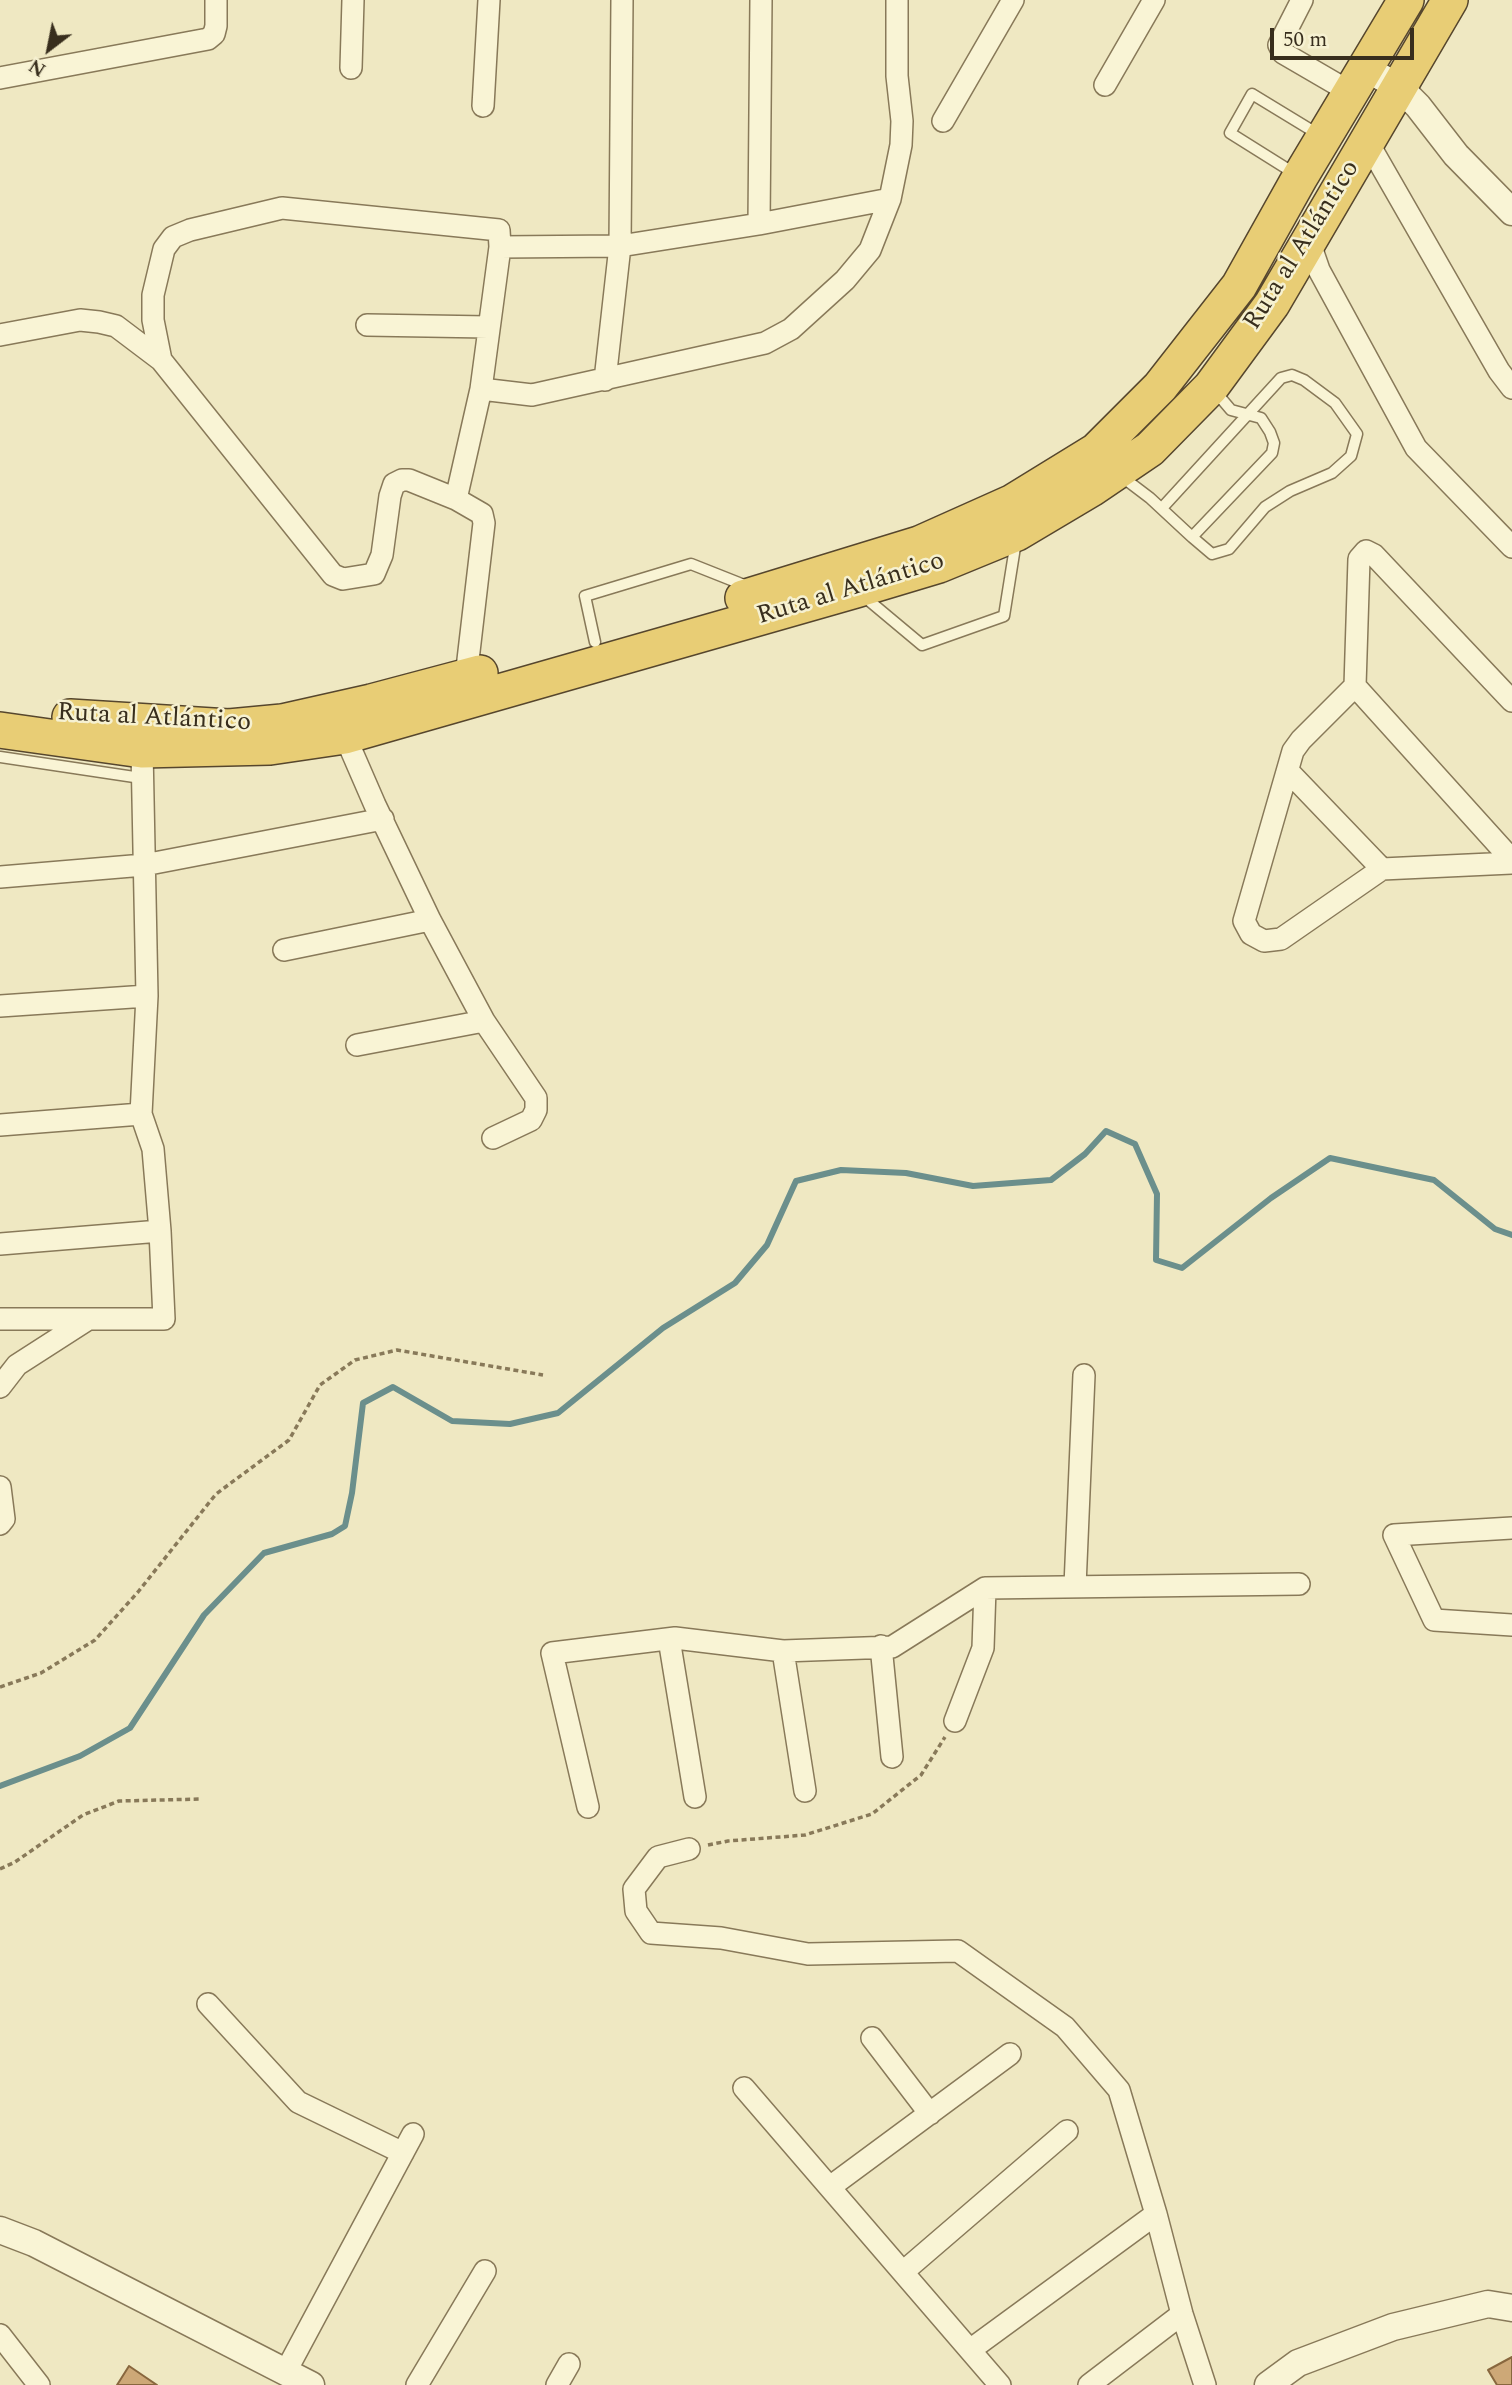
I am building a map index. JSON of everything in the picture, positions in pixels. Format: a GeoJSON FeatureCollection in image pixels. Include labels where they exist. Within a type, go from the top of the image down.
{"type":"FeatureCollection","features":[{"type":"Feature","properties":{"kind":"highway","name":"Ruta al Atlántico"},"geometry":{"type":"LineString","coordinates":[[0,708],[88,720],[229,727],[282,722],[370,702],[595,642],[919,544],[1013,502],[1096,451],[1160,387],[1239,286],[1300,177],[1406,0]]}},
{"type":"Feature","properties":{"kind":"highway","name":"Ruta al Atlántico"},"geometry":{"type":"LineString","coordinates":[[0,730],[142,764],[345,736],[939,565],[1017,533],[1045,518],[1150,449],[1211,387],[1272,304],[1450,0]]}},
{"type":"Feature","properties":{"kind":"highway"},"geometry":{"type":"LineString","coordinates":[[1239,286],[1241,297],[1255,306],[1272,304]]}},
{"type":"Feature","properties":{"kind":"street"},"geometry":{"type":"LineString","coordinates":[[0,78],[208,39],[214,34],[216,26],[216,0]]}},
{"type":"Feature","properties":{"kind":"street"},"geometry":{"type":"LineString","coordinates":[[351,68],[353,0]]}},
{"type":"Feature","properties":{"kind":"street"},"geometry":{"type":"LineString","coordinates":[[483,106],[489,0]]}},
{"type":"Feature","properties":{"kind":"street"},"geometry":{"type":"LineString","coordinates":[[605,380],[620,246],[622,0]]}},
{"type":"Feature","properties":{"kind":"street"},"geometry":{"type":"LineString","coordinates":[[760,223],[761,0]]}},
{"type":"Feature","properties":{"kind":"street"},"geometry":{"type":"LineString","coordinates":[[481,389],[532,395],[765,343],[791,329],[845,280],[870,250],[890,199],[901,145],[897,0]]}},
{"type":"Feature","properties":{"kind":"street"},"geometry":{"type":"LineString","coordinates":[[943,121],[1013,0]]}},
{"type":"Feature","properties":{"kind":"street"},"geometry":{"type":"LineString","coordinates":[[1105,86],[1154,0]]}},
{"type":"Feature","properties":{"kind":"street"},"geometry":{"type":"LineString","coordinates":[[1302,0],[1279,45],[1283,53],[1358,80],[1399,87],[1418,106],[1456,155],[1512,212]]}},
{"type":"Feature","properties":{"kind":"street"},"geometry":{"type":"LineString","coordinates":[[1367,141],[1499,371],[1512,388]]}},
{"type":"Feature","properties":{"kind":"street"},"geometry":{"type":"LineString","coordinates":[[500,247],[620,246],[890,199]]}},
{"type":"Feature","properties":{"kind":"street"},"geometry":{"type":"LineString","coordinates":[[162,360],[153,320],[157,270],[164,249],[173,237],[190,230],[282,208],[495,228],[501,233],[500,247],[481,389],[456,499]]}},
{"type":"Feature","properties":{"kind":"street"},"geometry":{"type":"LineString","coordinates":[[1309,241],[1319,270],[1416,449],[1512,547]]}},
{"type":"Feature","properties":{"kind":"street"},"geometry":{"type":"LineString","coordinates":[[0,335],[80,320],[116,326],[162,360],[323,564],[333,575],[342,579],[374,574],[379,566],[390,496],[394,484],[402,480],[409,480],[456,499],[482,514],[485,523],[466,677]]}},
{"type":"Feature","properties":{"kind":"street"},"geometry":{"type":"LineString","coordinates":[[367,325],[488,327]]}},
{"type":"Feature","properties":{"kind":"street"},"geometry":{"type":"LineString","coordinates":[[1512,701],[1374,555],[1366,551],[1359,559],[1355,686],[1293,751],[1244,921],[1251,934],[1264,941],[1281,939],[1382,869],[1512,861]]}},
{"type":"Feature","properties":{"kind":"street"},"geometry":{"type":"LineString","coordinates":[[1355,686],[1512,861]]}},
{"type":"Feature","properties":{"kind":"street"},"geometry":{"type":"LineString","coordinates":[[345,736],[430,920],[484,1021],[536,1098],[536,1110],[531,1119],[493,1138]]}},
{"type":"Feature","properties":{"kind":"street"},"geometry":{"type":"LineString","coordinates":[[0,1319],[164,1319],[153,1149],[141,1114],[147,996],[142,764]]}},
{"type":"Feature","properties":{"kind":"street"},"geometry":{"type":"LineString","coordinates":[[1288,771],[1382,869]]}},
{"type":"Feature","properties":{"kind":"street"},"geometry":{"type":"LineString","coordinates":[[0,877],[144,866],[383,819]]}},
{"type":"Feature","properties":{"kind":"street"},"geometry":{"type":"LineString","coordinates":[[284,950],[430,920]]}},
{"type":"Feature","properties":{"kind":"street"},"geometry":{"type":"LineString","coordinates":[[0,1006],[147,996]]}},
{"type":"Feature","properties":{"kind":"street"},"geometry":{"type":"LineString","coordinates":[[357,1045],[484,1021]]}},
{"type":"Feature","properties":{"kind":"street"},"geometry":{"type":"LineString","coordinates":[[0,1125],[141,1114]]}},
{"type":"Feature","properties":{"kind":"street"},"geometry":{"type":"LineString","coordinates":[[0,1244],[160,1231]]}},
{"type":"Feature","properties":{"kind":"street"},"geometry":{"type":"LineString","coordinates":[[0,1387],[18,1365],[87,1320]]}},
{"type":"Feature","properties":{"kind":"street"},"geometry":{"type":"LineString","coordinates":[[1075,1586],[1084,1375]]}},
{"type":"Feature","properties":{"kind":"street"},"geometry":{"type":"LineString","coordinates":[[0,1487],[4,1519],[0,1524]]}},
{"type":"Feature","properties":{"kind":"street"},"geometry":{"type":"LineString","coordinates":[[1512,1528],[1394,1535],[1434,1620],[1512,1625]]}},
{"type":"Feature","properties":{"kind":"street"},"geometry":{"type":"LineString","coordinates":[[588,1807],[552,1653],[669,1639],[783,1651],[892,1647],[985,1588],[1299,1584]]}},
{"type":"Feature","properties":{"kind":"street"},"geometry":{"type":"LineString","coordinates":[[955,1721],[983,1647],[985,1588]]}},
{"type":"Feature","properties":{"kind":"street"},"geometry":{"type":"LineString","coordinates":[[669,1639],[695,1797]]}},
{"type":"Feature","properties":{"kind":"street"},"geometry":{"type":"LineString","coordinates":[[881,1646],[892,1757]]}},
{"type":"Feature","properties":{"kind":"street"},"geometry":{"type":"LineString","coordinates":[[783,1651],[805,1791]]}},
{"type":"Feature","properties":{"kind":"street"},"geometry":{"type":"LineString","coordinates":[[689,1849],[658,1857],[634,1889],[636,1911],[651,1933],[721,1938],[808,1954],[958,1951],[1065,2027],[1119,2090],[1182,2314],[1205,2385]]}},
{"type":"Feature","properties":{"kind":"street"},"geometry":{"type":"LineString","coordinates":[[208,2004],[298,2102],[408,2144],[286,2371]]}},
{"type":"Feature","properties":{"kind":"street"},"geometry":{"type":"LineString","coordinates":[[872,2038],[929,2114]]}},
{"type":"Feature","properties":{"kind":"street"},"geometry":{"type":"LineString","coordinates":[[830,2187],[1010,2054]]}},
{"type":"Feature","properties":{"kind":"street"},"geometry":{"type":"LineString","coordinates":[[744,2088],[1000,2385]]}},
{"type":"Feature","properties":{"kind":"street"},"geometry":{"type":"LineString","coordinates":[[903,2272],[1067,2131]]}},
{"type":"Feature","properties":{"kind":"street"},"geometry":{"type":"LineString","coordinates":[[970,2350],[1156,2214]]}},
{"type":"Feature","properties":{"kind":"street"},"geometry":{"type":"LineString","coordinates":[[0,2230],[46,2249],[311,2385]]}},
{"type":"Feature","properties":{"kind":"street"},"geometry":{"type":"LineString","coordinates":[[417,2385],[485,2271]]}},
{"type":"Feature","properties":{"kind":"street"},"geometry":{"type":"LineString","coordinates":[[1268,2385],[1298,2363],[1394,2327],[1488,2304],[1512,2308]]}},
{"type":"Feature","properties":{"kind":"street"},"geometry":{"type":"LineString","coordinates":[[1089,2385],[1182,2314]]}},
{"type":"Feature","properties":{"kind":"street"},"geometry":{"type":"LineString","coordinates":[[0,2335],[39,2385]]}},
{"type":"Feature","properties":{"kind":"street"},"geometry":{"type":"LineString","coordinates":[[557,2385],[569,2364]]}},
{"type":"Feature","properties":{"kind":"lane"},"geometry":{"type":"LineString","coordinates":[[1300,177],[1230,134],[1252,94],[1323,138]]}},
{"type":"Feature","properties":{"kind":"lane"},"geometry":{"type":"LineString","coordinates":[[1116,472],[1212,554],[1229,549],[1265,507],[1290,491],[1332,473],[1351,456],[1357,434],[1335,403],[1304,380],[1292,375],[1281,378],[1161,508]]}},
{"type":"Feature","properties":{"kind":"lane"},"geometry":{"type":"LineString","coordinates":[[1192,537],[1272,453],[1270,432],[1261,418],[1231,410],[1211,387]]}},
{"type":"Feature","properties":{"kind":"lane"},"geometry":{"type":"LineString","coordinates":[[856,590],[922,646],[1004,615],[1017,533]]}},
{"type":"Feature","properties":{"kind":"lane"},"geometry":{"type":"LineString","coordinates":[[595,642],[585,596],[691,565],[761,592]]}},
{"type":"Feature","properties":{"kind":"lane"},"geometry":{"type":"LineString","coordinates":[[0,757],[142,764]]}},
{"type":"Feature","properties":{"kind":"path"},"geometry":{"type":"LineString","coordinates":[[0,1687],[41,1673],[95,1640],[138,1592],[216,1494],[289,1440],[320,1385],[355,1360],[397,1350],[543,1375]]}},
{"type":"Feature","properties":{"kind":"path"},"geometry":{"type":"LineString","coordinates":[[689,1849],[728,1841],[805,1835],[872,1814],[921,1775],[955,1721]]}},
{"type":"Feature","properties":{"kind":"path"},"geometry":{"type":"LineString","coordinates":[[0,1868],[15,1861],[83,1815],[119,1801],[202,1799]]}},
{"type":"Feature","properties":{"kind":"building"},"geometry":{"type":"Polygon","coordinates":[[[1512,2357],[1512,2385],[1497,2385],[1488,2370],[1512,2357]]]}},
{"type":"Feature","properties":{"kind":"building"},"geometry":{"type":"Polygon","coordinates":[[[129,2366],[157,2385],[117,2385],[129,2366]]]}},
{"type":"Feature","properties":{"kind":"waterway"},"geometry":{"type":"LineString","coordinates":[[0,1786],[80,1756],[130,1728],[204,1615],[264,1553],[332,1534],[345,1526],[352,1493],[363,1403],[393,1387],[452,1421],[510,1424],[558,1413],[663,1328],[735,1283],[767,1245],[796,1181],[841,1170],[906,1173],[973,1186],[1051,1180],[1085,1154],[1106,1131],[1135,1144],[1157,1194],[1156,1260],[1182,1268],[1271,1198],[1330,1158],[1434,1180],[1495,1229],[1512,1235]]}}]}
